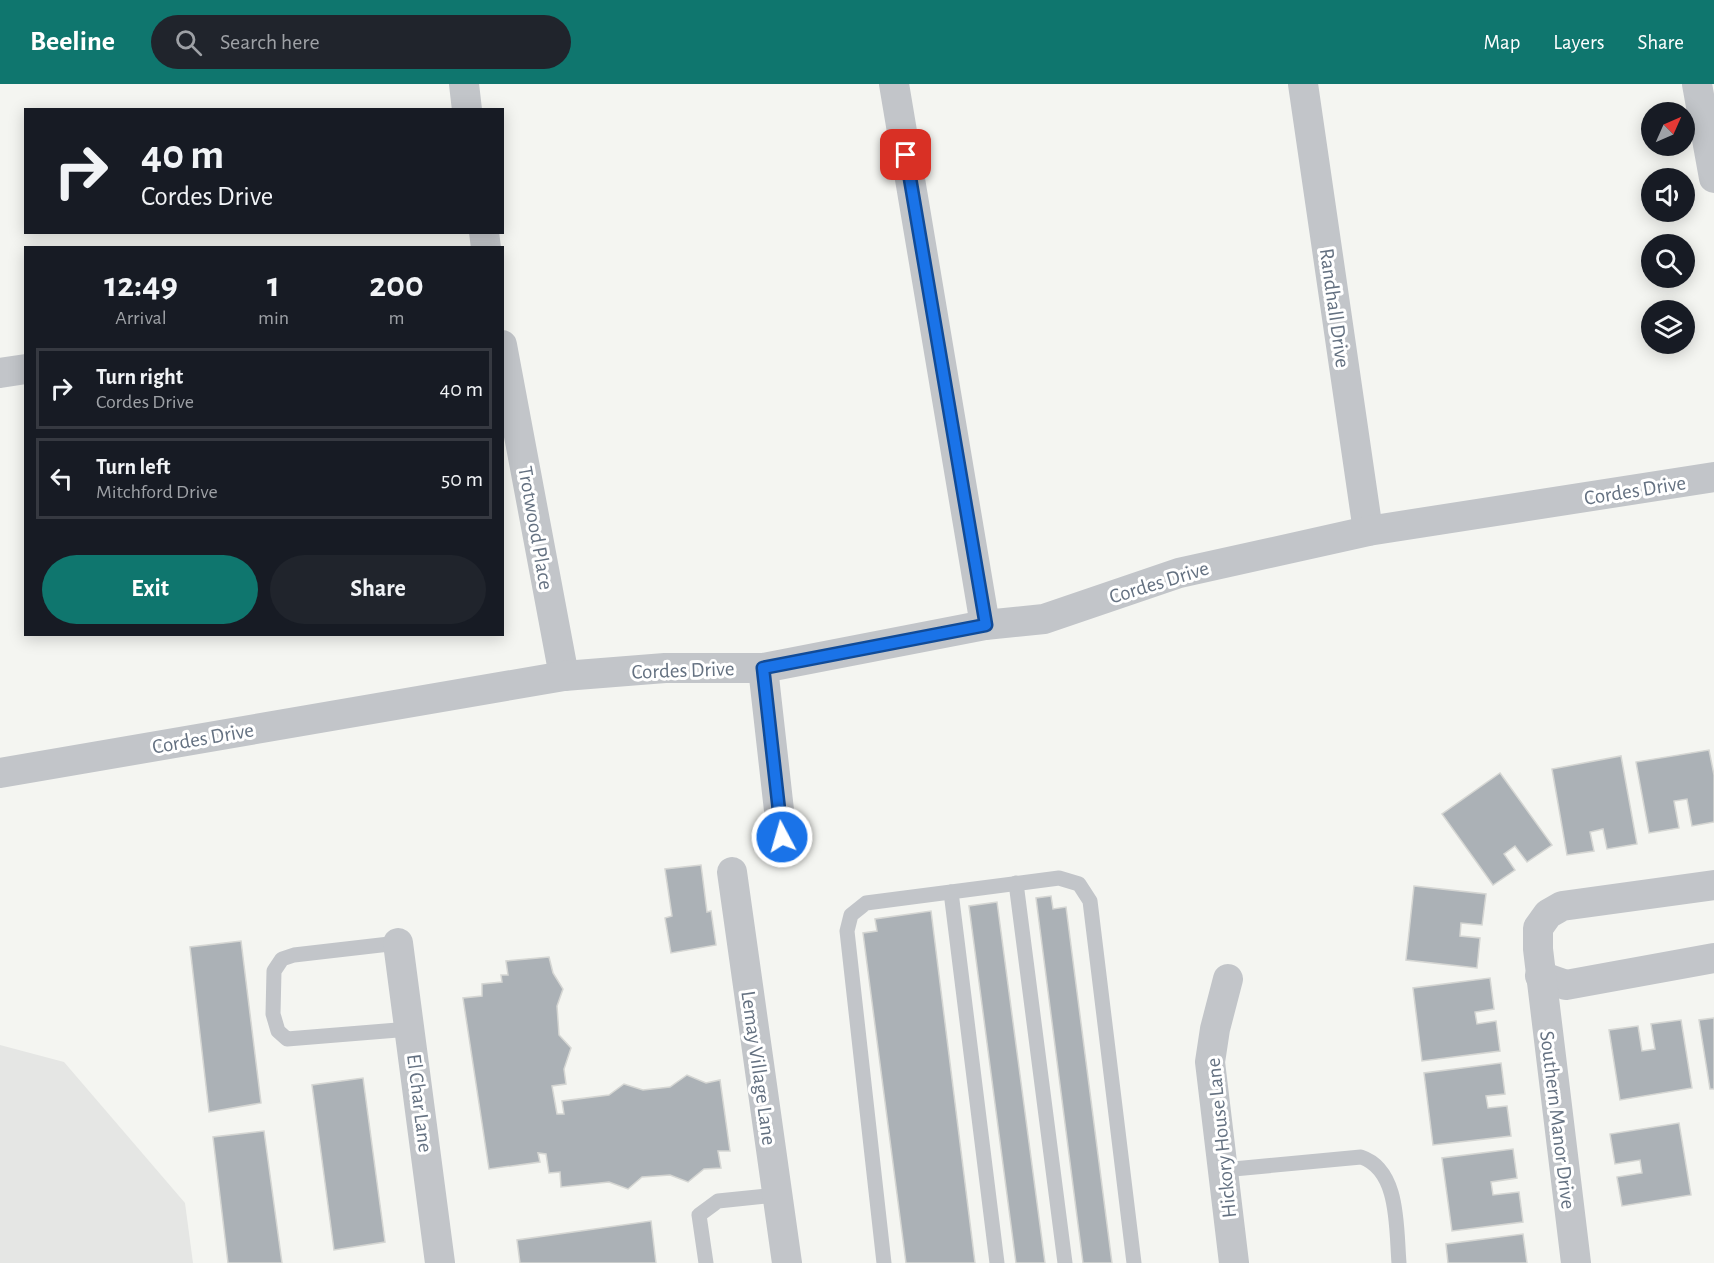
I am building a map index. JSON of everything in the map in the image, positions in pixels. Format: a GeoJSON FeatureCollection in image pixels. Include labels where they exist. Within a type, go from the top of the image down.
{"type":"FeatureCollection","features":[{"type":"Feature","properties":{"kind":"street"},"geometry":{"type":"LineString","coordinates":[[464,84],[467,108]]}},
{"type":"Feature","properties":{"kind":"street"},"geometry":{"type":"LineString","coordinates":[[894,84],[986,625]]}},
{"type":"Feature","properties":{"kind":"street","name":"Randhall Drive"},"geometry":{"type":"LineString","coordinates":[[1302,84],[1368,531]]}},
{"type":"Feature","properties":{"kind":"street"},"geometry":{"type":"LineString","coordinates":[[1696,84],[1714,178]]}},
{"type":"Feature","properties":{"kind":"street","name":"Trotwood Place"},"geometry":{"type":"LineString","coordinates":[[504,356],[564,676]]}},
{"type":"Feature","properties":{"kind":"street"},"geometry":{"type":"LineString","coordinates":[[0,373],[24,369]]}},
{"type":"Feature","properties":{"kind":"street","name":"Cordes Drive"},"geometry":{"type":"LineString","coordinates":[[0,772],[564,676],[665,668],[763,668],[986,625],[1044,619],[1179,573],[1368,531],[1714,477]]}},
{"type":"Feature","properties":{"kind":"street"},"geometry":{"type":"LineString","coordinates":[[763,668],[782,837]]}},
{"type":"Feature","properties":{"kind":"street","name":"Lemay Village Lane"},"geometry":{"type":"LineString","coordinates":[[732,872],[787,1263]]}},
{"type":"Feature","properties":{"kind":"street","name":"Southern Manor Drive"},"geometry":{"type":"LineString","coordinates":[[1576,1263],[1540,976],[1538,928],[1548,915],[1562,906],[1714,885]]}},
{"type":"Feature","properties":{"kind":"street","name":"El Char Lane"},"geometry":{"type":"LineString","coordinates":[[398,943],[440,1263]]}},
{"type":"Feature","properties":{"kind":"street"},"geometry":{"type":"LineString","coordinates":[[1540,976],[1566,985],[1714,958]]}},
{"type":"Feature","properties":{"kind":"street","name":"Hickory House Lane"},"geometry":{"type":"LineString","coordinates":[[1228,979],[1215,1029],[1210,1062],[1234,1263]]}},
{"type":"Feature","properties":{"kind":"lane"},"geometry":{"type":"LineString","coordinates":[[884,1263],[847,931],[851,915],[866,903],[1059,878],[1079,884],[1090,901],[1134,1263]]}},
{"type":"Feature","properties":{"kind":"lane"},"geometry":{"type":"LineString","coordinates":[[1016,883],[1065,1263]]}},
{"type":"Feature","properties":{"kind":"lane"},"geometry":{"type":"LineString","coordinates":[[951,892],[997,1263]]}},
{"type":"Feature","properties":{"kind":"lane"},"geometry":{"type":"LineString","coordinates":[[398,943],[294,955],[282,959],[274,971],[273,1014],[279,1030],[287,1039],[410,1029]]}},
{"type":"Feature","properties":{"kind":"lane"},"geometry":{"type":"LineString","coordinates":[[1223,1170],[1361,1157],[1370,1160],[1384,1172],[1388,1182],[1393,1202],[1399,1263]]}},
{"type":"Feature","properties":{"kind":"lane"},"geometry":{"type":"LineString","coordinates":[[706,1263],[699,1215],[718,1201],[777,1195]]}},
{"type":"Feature","properties":{"kind":"shaded area"},"geometry":{"type":"Polygon","coordinates":[[[0,1045],[64,1062],[185,1203],[193,1263],[0,1263],[0,1045]]]}},
{"type":"Feature","properties":{"kind":"building"},"geometry":{"type":"Polygon","coordinates":[[[1709,750],[1714,775],[1714,822],[1692,826],[1687,799],[1674,801],[1679,828],[1649,833],[1636,762],[1709,750]]]}},
{"type":"Feature","properties":{"kind":"building"},"geometry":{"type":"Polygon","coordinates":[[[1621,756],[1637,844],[1607,849],[1603,829],[1590,832],[1594,851],[1567,855],[1552,769],[1621,756]]]}},
{"type":"Feature","properties":{"kind":"building"},"geometry":{"type":"Polygon","coordinates":[[[1500,773],[1552,845],[1527,862],[1515,846],[1504,854],[1515,870],[1493,885],[1442,814],[1500,773]]]}},
{"type":"Feature","properties":{"kind":"building"},"geometry":{"type":"Polygon","coordinates":[[[701,865],[707,912],[711,911],[716,945],[671,953],[665,918],[672,916],[665,869],[701,865]]]}},
{"type":"Feature","properties":{"kind":"building"},"geometry":{"type":"Polygon","coordinates":[[[1414,886],[1486,894],[1482,925],[1461,923],[1460,936],[1480,938],[1477,968],[1406,960],[1414,886]]]}},
{"type":"Feature","properties":{"kind":"building"},"geometry":{"type":"Polygon","coordinates":[[[1051,896],[1053,909],[1066,907],[1112,1263],[1083,1263],[1036,898],[1051,896]]]}},
{"type":"Feature","properties":{"kind":"building"},"geometry":{"type":"Polygon","coordinates":[[[997,902],[1045,1263],[1016,1263],[969,906],[997,902]]]}},
{"type":"Feature","properties":{"kind":"building"},"geometry":{"type":"Polygon","coordinates":[[[931,911],[975,1263],[906,1263],[863,933],[877,931],[875,919],[931,911]]]}},
{"type":"Feature","properties":{"kind":"building"},"geometry":{"type":"Polygon","coordinates":[[[241,941],[261,1103],[209,1112],[190,947],[241,941]]]}},
{"type":"Feature","properties":{"kind":"building"},"geometry":{"type":"Polygon","coordinates":[[[549,957],[553,973],[563,989],[557,1006],[559,1035],[571,1048],[564,1069],[566,1084],[552,1086],[557,1114],[564,1114],[562,1101],[609,1095],[624,1084],[643,1090],[670,1087],[687,1075],[706,1083],[720,1080],[730,1151],[718,1151],[721,1168],[704,1169],[688,1182],[670,1175],[642,1177],[628,1189],[609,1182],[561,1187],[560,1172],[549,1173],[546,1154],[538,1153],[540,1162],[489,1169],[463,998],[482,996],[482,984],[502,982],[501,975],[508,975],[506,961],[549,957]]]}},
{"type":"Feature","properties":{"kind":"building"},"geometry":{"type":"Polygon","coordinates":[[[1490,978],[1494,1009],[1475,1012],[1477,1024],[1496,1021],[1500,1051],[1422,1061],[1413,988],[1490,978]]]}},
{"type":"Feature","properties":{"kind":"building"},"geometry":{"type":"Polygon","coordinates":[[[1714,1018],[1714,1089],[1710,1089],[1699,1020],[1714,1018]]]}},
{"type":"Feature","properties":{"kind":"building"},"geometry":{"type":"Polygon","coordinates":[[[1681,1020],[1692,1088],[1620,1100],[1609,1030],[1638,1026],[1642,1051],[1655,1049],[1651,1024],[1681,1020]]]}},
{"type":"Feature","properties":{"kind":"building"},"geometry":{"type":"Polygon","coordinates":[[[1501,1063],[1505,1094],[1486,1096],[1488,1108],[1507,1106],[1511,1136],[1433,1145],[1424,1073],[1501,1063]]]}},
{"type":"Feature","properties":{"kind":"building"},"geometry":{"type":"Polygon","coordinates":[[[363,1078],[385,1242],[334,1250],[312,1085],[363,1078]]]}},
{"type":"Feature","properties":{"kind":"building"},"geometry":{"type":"Polygon","coordinates":[[[1679,1123],[1691,1195],[1622,1206],[1617,1177],[1642,1173],[1640,1160],[1615,1164],[1610,1134],[1679,1123]]]}},
{"type":"Feature","properties":{"kind":"building"},"geometry":{"type":"Polygon","coordinates":[[[264,1131],[282,1263],[228,1263],[213,1137],[264,1131]]]}},
{"type":"Feature","properties":{"kind":"building"},"geometry":{"type":"Polygon","coordinates":[[[1513,1149],[1517,1178],[1491,1182],[1493,1195],[1519,1192],[1523,1222],[1452,1231],[1442,1158],[1513,1149]]]}},
{"type":"Feature","properties":{"kind":"building"},"geometry":{"type":"Polygon","coordinates":[[[651,1221],[656,1263],[520,1263],[517,1240],[651,1221]]]}},
{"type":"Feature","properties":{"kind":"building"},"geometry":{"type":"Polygon","coordinates":[[[1523,1234],[1527,1263],[1448,1263],[1446,1244],[1523,1234]]]}},
{"type":"Feature","properties":{"kind":"route"},"geometry":{"type":"LineString","coordinates":[[782,837],[763,668],[986,625],[906,155]]}}]}
